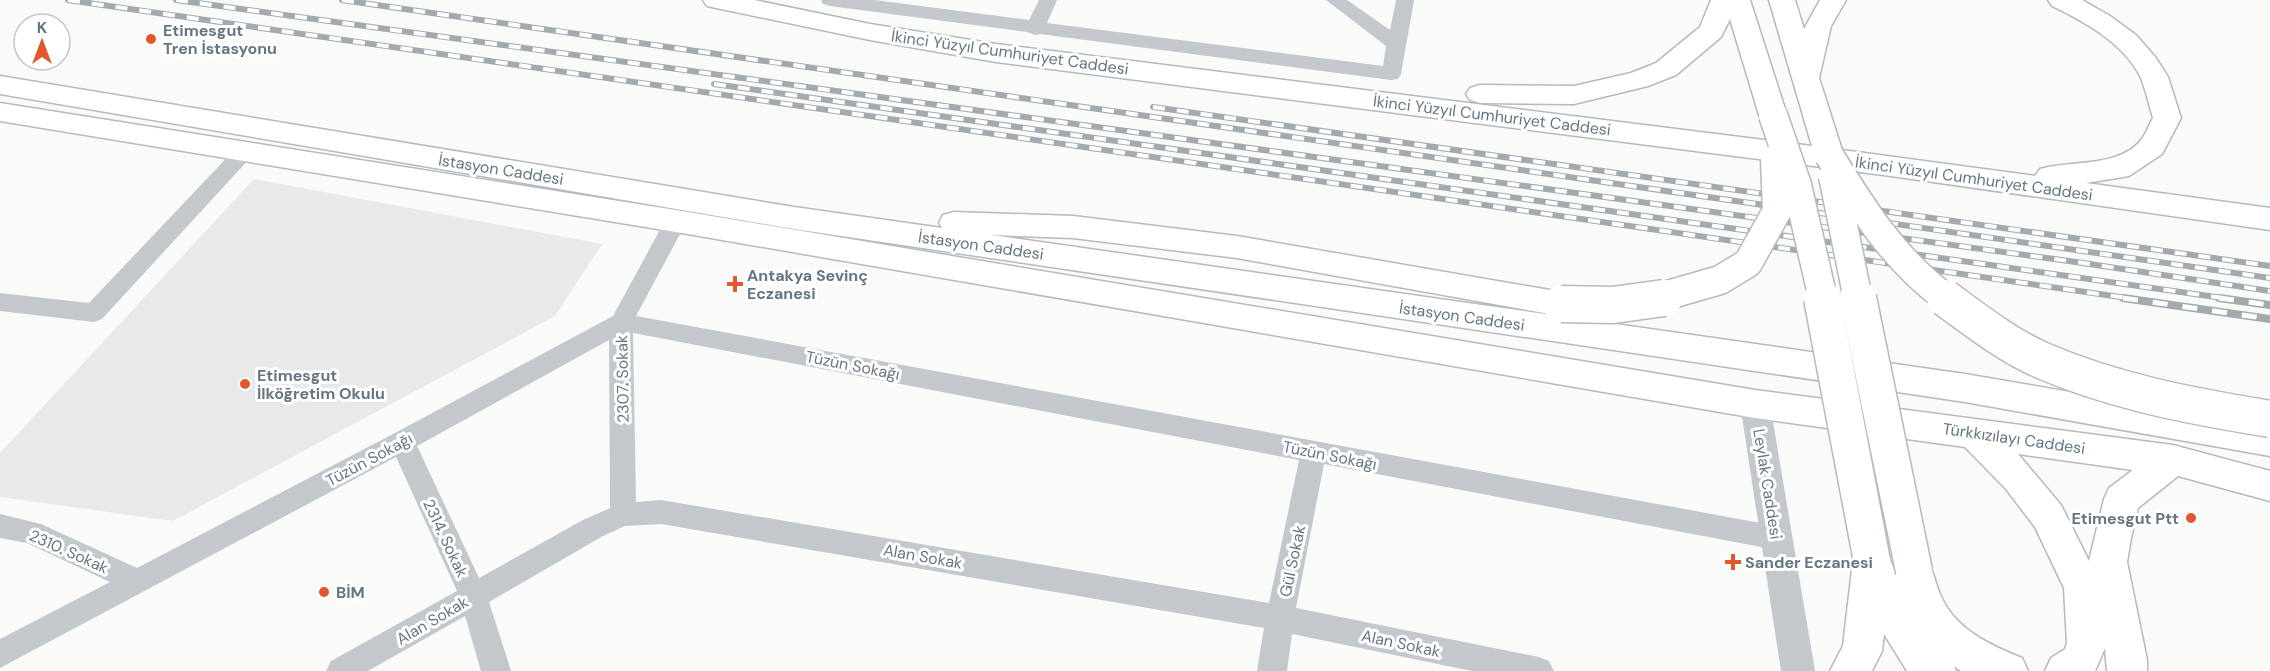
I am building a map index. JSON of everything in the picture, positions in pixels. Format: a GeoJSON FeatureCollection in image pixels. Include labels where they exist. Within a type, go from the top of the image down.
{"type":"FeatureCollection","features":[{"type":"Feature","properties":{"kind":"main road","name":"İkinci Yüzyıl Cumhuriyet Caddesi"},"geometry":{"type":"LineString","coordinates":[[716,0],[870,32],[996,53],[1891,166],[2270,219]]}},
{"type":"Feature","properties":{"kind":"main road"},"geometry":{"type":"LineString","coordinates":[[1282,88],[1397,88],[1492,94],[1574,95],[1622,85],[1666,69],[1712,31],[1725,0]]}},
{"type":"Feature","properties":{"kind":"main road"},"geometry":{"type":"LineString","coordinates":[[1737,0],[1797,185],[1872,561],[1907,636],[1935,671]]}},
{"type":"Feature","properties":{"kind":"main road"},"geometry":{"type":"LineString","coordinates":[[1782,0],[1829,155],[1914,571],[1927,610],[1945,633],[1968,654],[1989,667],[2008,671]]}},
{"type":"Feature","properties":{"kind":"main road"},"geometry":{"type":"LineString","coordinates":[[1806,78],[1824,10],[1833,0]]}},
{"type":"Feature","properties":{"kind":"main road"},"geometry":{"type":"LineString","coordinates":[[1891,166],[2049,176],[2120,169],[2152,147],[2167,118],[2154,76],[2137,52],[2111,29],[2081,9],[2061,0]]}},
{"type":"Feature","properties":{"kind":"main road","name":"İstasyon Caddesi"},"geometry":{"type":"LineString","coordinates":[[0,85],[794,218],[1965,388],[2270,441]]}},
{"type":"Feature","properties":{"kind":"main road","name":"İstasyon Caddesi"},"geometry":{"type":"LineString","coordinates":[[0,112],[676,221],[1755,404]]}},
{"type":"Feature","properties":{"kind":"main road"},"geometry":{"type":"LineString","coordinates":[[794,218],[1073,227],[1237,247],[1561,304],[1613,305],[1663,298],[1720,280],[1748,263],[1777,212],[1773,115]]}},
{"type":"Feature","properties":{"kind":"main road"},"geometry":{"type":"LineString","coordinates":[[1829,155],[1871,223],[1922,281],[1983,326],[2039,359],[2114,388],[2174,403],[2270,418]]}},
{"type":"Feature","properties":{"kind":"main road","name":"Türkkızılayı Caddesi"},"geometry":{"type":"LineString","coordinates":[[1755,404],[2173,460],[2270,486]]}},
{"type":"Feature","properties":{"kind":"main road"},"geometry":{"type":"LineString","coordinates":[[1974,433],[2019,478],[2048,516],[2083,588],[2087,643],[2079,662],[2065,671]]}},
{"type":"Feature","properties":{"kind":"main road"},"geometry":{"type":"LineString","coordinates":[[2127,671],[2109,562],[2112,538],[2122,499],[2173,460],[2270,478]]}},
{"type":"Feature","properties":{"kind":"main road"},"geometry":{"type":"LineString","coordinates":[[1850,671],[1862,651],[1872,561]]}},
{"type":"Feature","properties":{"kind":"street"},"geometry":{"type":"LineString","coordinates":[[830,0],[1035,29],[1391,74],[1405,0]]}},
{"type":"Feature","properties":{"kind":"street"},"geometry":{"type":"LineString","coordinates":[[1035,29],[1048,0]]}},
{"type":"Feature","properties":{"kind":"street"},"geometry":{"type":"LineString","coordinates":[[1335,0],[1396,44]]}},
{"type":"Feature","properties":{"kind":"street"},"geometry":{"type":"LineString","coordinates":[[0,302],[94,313],[244,152]]}},
{"type":"Feature","properties":{"kind":"street","name":"2307. Sokak"},"geometry":{"type":"LineString","coordinates":[[623,515],[621,322],[676,221]]}},
{"type":"Feature","properties":{"kind":"street","name":"Tüzün Sokağı"},"geometry":{"type":"LineString","coordinates":[[0,654],[402,442],[621,322],[1777,538]]}},
{"type":"Feature","properties":{"kind":"street","name":"Leylak Caddesi"},"geometry":{"type":"LineString","coordinates":[[1755,404],[1798,671]]}},
{"type":"Feature","properties":{"kind":"street","name":"2314. Sokak"},"geometry":{"type":"LineString","coordinates":[[402,442],[473,596],[496,671]]}},
{"type":"Feature","properties":{"kind":"street","name":"Gül Sokak"},"geometry":{"type":"LineString","coordinates":[[1272,671],[1280,618],[1314,452]]}},
{"type":"Feature","properties":{"kind":"street","name":"Alan Sokak"},"geometry":{"type":"LineString","coordinates":[[341,671],[593,528],[623,515],[644,513],[676,513],[1280,618],[1539,671]]}},
{"type":"Feature","properties":{"kind":"street","name":"2310. Sokak"},"geometry":{"type":"LineString","coordinates":[[0,526],[31,532],[137,581]]}},
{"type":"Feature","properties":{"kind":"shaded area","name":"Etimesgut İlköğretim Okulu"},"geometry":{"type":"Polygon","coordinates":[[[254,179],[602,244],[555,316],[173,521],[0,497],[0,453],[254,179]]]}},
{"type":"Feature","properties":{"kind":"railway"},"geometry":{"type":"LineString","coordinates":[[68,0],[2134,299]]}},
{"type":"Feature","properties":{"kind":"railway"},"geometry":{"type":"LineString","coordinates":[[176,0],[2076,262],[2270,291]]}},
{"type":"Feature","properties":{"kind":"railway"},"geometry":{"type":"LineString","coordinates":[[342,0],[2270,278]]}},
{"type":"Feature","properties":{"kind":"railway"},"geometry":{"type":"LineString","coordinates":[[714,84],[2230,299]]}},
{"type":"Feature","properties":{"kind":"railway"},"geometry":{"type":"LineString","coordinates":[[1153,107],[2270,266]]}},
{"type":"Feature","properties":{"kind":"railway"},"geometry":{"type":"LineString","coordinates":[[2123,298],[2270,319]]}},
{"type":"Feature","properties":{"kind":"railway"},"geometry":{"type":"LineString","coordinates":[[2219,298],[2270,305]]}},
{"type":"Feature","properties":{"kind":"place","name":"Etimesgut Tren İstasyonu"},"geometry":{"type":"Point","coordinates":[151,39]}},
{"type":"Feature","properties":{"kind":"place","name":"Antakya Sevinç Eczanesi"},"geometry":{"type":"Point","coordinates":[735,284]}},
{"type":"Feature","properties":{"kind":"place","name":"Etimesgut İlköğretim Okulu"},"geometry":{"type":"Point","coordinates":[245,384]}},
{"type":"Feature","properties":{"kind":"place","name":"Etimesgut Ptt"},"geometry":{"type":"Point","coordinates":[2191,518]}},
{"type":"Feature","properties":{"kind":"place","name":"Sander Eczanesi"},"geometry":{"type":"Point","coordinates":[1733,562]}},
{"type":"Feature","properties":{"kind":"place","name":"BİM"},"geometry":{"type":"Point","coordinates":[324,592]}}]}
